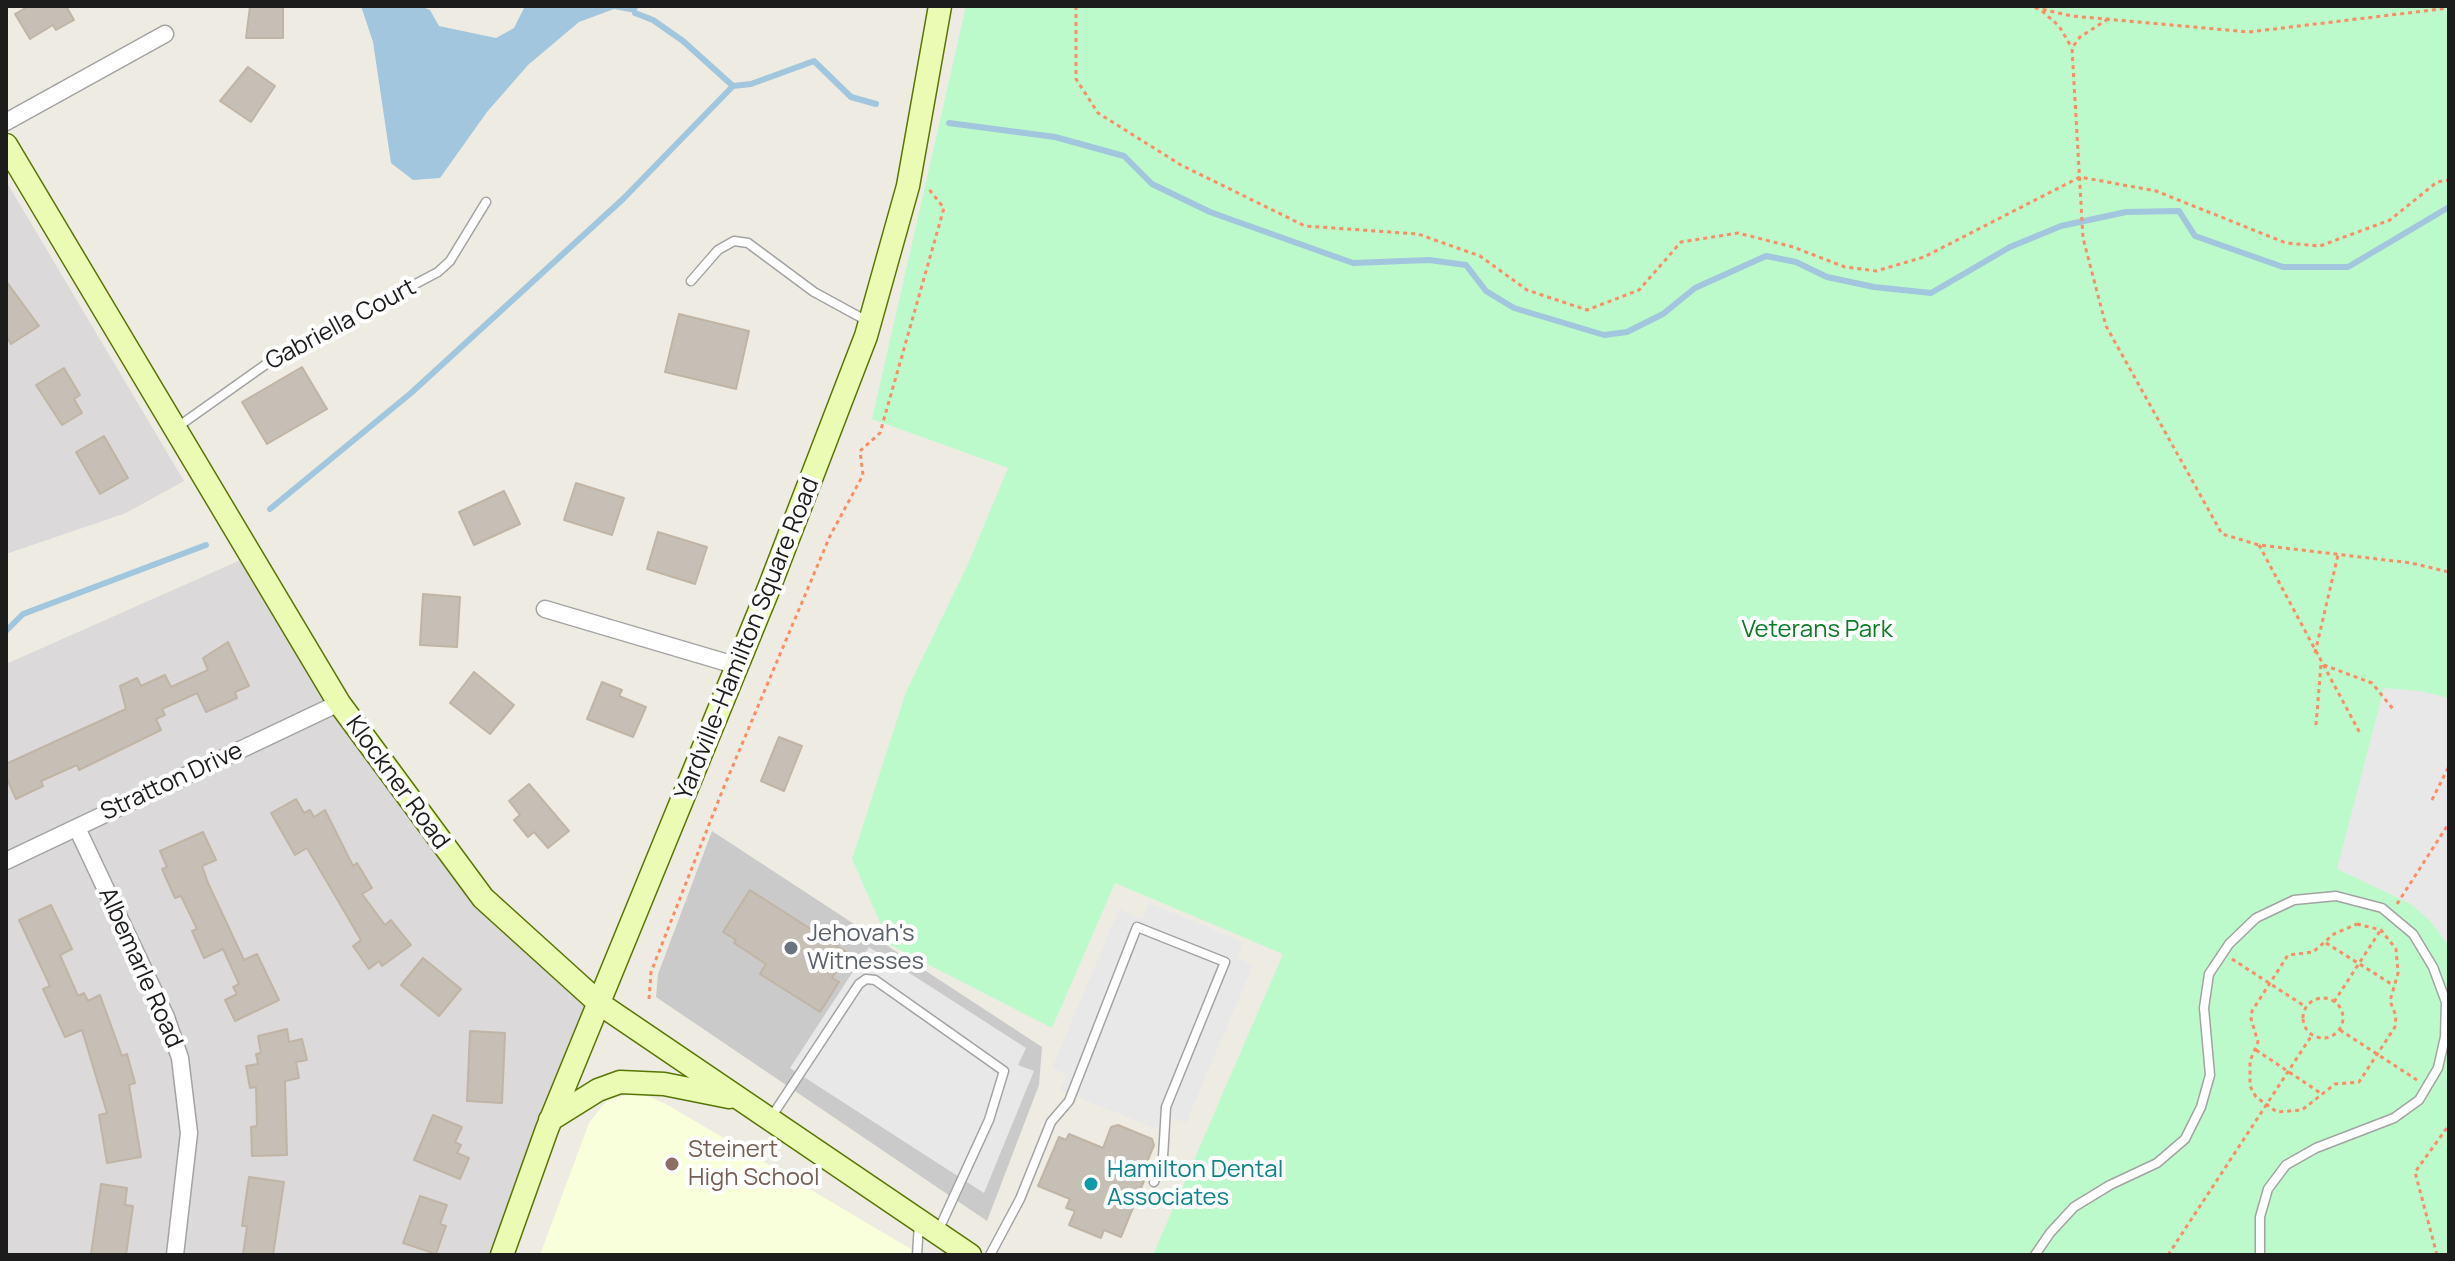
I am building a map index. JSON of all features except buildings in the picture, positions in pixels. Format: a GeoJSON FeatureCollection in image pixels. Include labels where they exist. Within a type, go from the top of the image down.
{"type":"FeatureCollection","features":[{"type":"Feature","properties":{"kind":"street","name":"Yardville-Hamilton Square Road"},"geometry":{"type":"LineString","coordinates":[[502,1255],[550,1120],[738,666],[870,323],[909,183],[940,6]]}},
{"type":"Feature","properties":{"kind":"street"},"geometry":{"type":"LineString","coordinates":[[6,122],[165,34]]}},
{"type":"Feature","properties":{"kind":"street","name":"Klockner Road"},"geometry":{"type":"LineString","coordinates":[[6,145],[339,703],[483,898],[600,1004],[970,1255]]}},
{"type":"Feature","properties":{"kind":"street"},"geometry":{"type":"LineString","coordinates":[[545,609],[738,666]]}},
{"type":"Feature","properties":{"kind":"street","name":"Stratton Drive"},"geometry":{"type":"LineString","coordinates":[[6,861],[339,703]]}},
{"type":"Feature","properties":{"kind":"street","name":"Albemarle Road"},"geometry":{"type":"LineString","coordinates":[[77,828],[166,1017],[180,1058],[189,1133],[175,1255]]}},
{"type":"Feature","properties":{"kind":"street"},"geometry":{"type":"LineString","coordinates":[[550,1120],[598,1090],[620,1082],[664,1084],[740,1100]]}},
{"type":"Feature","properties":{"kind":"lane","name":"Gabriella Court"},"geometry":{"type":"LineString","coordinates":[[175,429],[272,360],[438,272],[450,261],[486,202]]}},
{"type":"Feature","properties":{"kind":"lane"},"geometry":{"type":"LineString","coordinates":[[691,281],[718,250],[734,241],[748,243],[814,292],[870,323]]}},
{"type":"Feature","properties":{"kind":"lane"},"geometry":{"type":"LineString","coordinates":[[2035,1255],[2074,1207],[2110,1185],[2157,1163],[2185,1139],[2201,1107],[2210,1075],[2204,1008],[2209,974],[2223,953],[2256,918],[2294,900],[2336,896],[2382,908],[2413,934],[2433,967],[2446,1002],[2445,1037],[2438,1068],[2419,1100],[2394,1118],[2316,1148],[2286,1165],[2268,1189],[2260,1217],[2260,1255]]}},
{"type":"Feature","properties":{"kind":"lane"},"geometry":{"type":"LineString","coordinates":[[990,1255],[1020,1199],[1051,1122],[1069,1101],[1137,927],[1225,962],[1166,1107],[1163,1157],[1154,1182]]}},
{"type":"Feature","properties":{"kind":"lane"},"geometry":{"type":"LineString","coordinates":[[769,1119],[859,984],[866,979],[875,980],[913,1005],[1004,1071],[989,1120],[928,1228],[917,1255]]}},
{"type":"Feature","properties":{"kind":"path"},"geometry":{"type":"LineString","coordinates":[[1076,6],[1076,79],[1098,113],[1181,165],[1305,226],[1418,234],[1480,256],[1527,290],[1587,310],[1639,290],[1681,242],[1738,233],[1793,247],[1845,267],[1876,271],[1924,257],[2080,177],[2156,191],[2286,243],[2320,246],[2390,220],[2437,182],[2449,180]]}},
{"type":"Feature","properties":{"kind":"path"},"geometry":{"type":"LineString","coordinates":[[2027,6],[2108,19],[2249,32],[2449,8]]}},
{"type":"Feature","properties":{"kind":"path"},"geometry":{"type":"LineString","coordinates":[[2039,9],[2059,26],[2072,48],[2083,238],[2106,326],[2222,534],[2259,545],[2449,572]]}},
{"type":"Feature","properties":{"kind":"path"},"geometry":{"type":"LineString","coordinates":[[2072,48],[2087,31],[2108,19]]}},
{"type":"Feature","properties":{"kind":"path"},"geometry":{"type":"LineString","coordinates":[[649,999],[651,972],[723,789],[830,536],[863,475],[860,451],[880,433],[944,208],[934,192],[909,183]]}},
{"type":"Feature","properties":{"kind":"path"},"geometry":{"type":"LineString","coordinates":[[2259,545],[2361,735]]}},
{"type":"Feature","properties":{"kind":"path"},"geometry":{"type":"LineString","coordinates":[[2315,653],[2338,554]]}},
{"type":"Feature","properties":{"kind":"path"},"geometry":{"type":"LineString","coordinates":[[2321,664],[2372,683],[2393,709]]}},
{"type":"Feature","properties":{"kind":"path"},"geometry":{"type":"LineString","coordinates":[[2316,725],[2321,664]]}},
{"type":"Feature","properties":{"kind":"path"},"geometry":{"type":"LineString","coordinates":[[2432,800],[2449,766]]}},
{"type":"Feature","properties":{"kind":"path"},"geometry":{"type":"LineString","coordinates":[[2334,1002],[2449,823]]}},
{"type":"Feature","properties":{"kind":"path"},"geometry":{"type":"LineString","coordinates":[[2357,924],[2381,930],[2396,949],[2398,973],[2390,1001],[2397,1020],[2359,1082],[2335,1084],[2302,1110],[2290,1113],[2265,1106],[2256,1097],[2248,1074],[2258,1034],[2250,1015],[2288,955],[2313,952],[2326,943],[2334,934],[2357,924]]}},
{"type":"Feature","properties":{"kind":"path"},"geometry":{"type":"LineString","coordinates":[[2326,943],[2393,985]]}},
{"type":"Feature","properties":{"kind":"path"},"geometry":{"type":"LineString","coordinates":[[2223,953],[2306,1007]]}},
{"type":"Feature","properties":{"kind":"path"},"geometry":{"type":"LineString","coordinates":[[2319,999],[2334,1002],[2343,1014],[2340,1030],[2327,1038],[2312,1035],[2303,1023],[2306,1007],[2319,999]]}},
{"type":"Feature","properties":{"kind":"path"},"geometry":{"type":"LineString","coordinates":[[2340,1030],[2427,1087]]}},
{"type":"Feature","properties":{"kind":"path"},"geometry":{"type":"LineString","coordinates":[[2168,1255],[2312,1035]]}},
{"type":"Feature","properties":{"kind":"path"},"geometry":{"type":"LineString","coordinates":[[2256,1050],[2322,1094]]}},
{"type":"Feature","properties":{"kind":"path"},"geometry":{"type":"LineString","coordinates":[[2437,1255],[2415,1172],[2449,1125]]}},
{"type":"Feature","properties":{"kind":"shaded area"},"geometry":{"type":"Polygon","coordinates":[[[6,181],[184,481],[126,513],[6,554],[6,181]]]}},
{"type":"Feature","properties":{"kind":"shaded area"},"geometry":{"type":"Polygon","coordinates":[[[252,555],[462,873],[600,1004],[502,1255],[6,1255],[6,664],[252,555]]]}},
{"type":"Feature","properties":{"kind":"shaded area"},"geometry":{"type":"Polygon","coordinates":[[[2384,688],[2420,691],[2449,698],[2449,946],[2430,921],[2411,904],[2337,869],[2384,688]]]}},
{"type":"Feature","properties":{"kind":"shaded area"},"geometry":{"type":"Polygon","coordinates":[[[712,831],[1042,1047],[1039,1085],[987,1221],[656,997],[658,974],[712,831]]]}},
{"type":"Feature","properties":{"kind":"shaded area"},"geometry":{"type":"Polygon","coordinates":[[[1149,903],[1243,942],[1237,958],[1253,965],[1186,1123],[1171,1118],[1154,1128],[1060,1090],[1067,1074],[1052,1068],[1119,909],[1142,919],[1149,903]]]}},
{"type":"Feature","properties":{"kind":"shaded area"},"geometry":{"type":"Polygon","coordinates":[[[869,947],[1026,1048],[1018,1065],[1034,1071],[984,1193],[790,1068],[869,947]]]}},
{"type":"Feature","properties":{"kind":"shaded area","name":"Steinert High School"},"geometry":{"type":"Polygon","coordinates":[[[640,1093],[666,1104],[921,1255],[540,1255],[589,1123],[608,1099],[640,1093]]]}},
{"type":"Feature","properties":{"kind":"green space","name":"Veterans Park"},"geometry":{"type":"Polygon","coordinates":[[[966,6],[2449,6],[2449,1255],[1153,1255],[1283,954],[1115,883],[1052,1028],[890,945],[852,859],[906,692],[967,566],[1008,468],[872,419],[966,6]]]}},
{"type":"Feature","properties":{"kind":"water"},"geometry":{"type":"Polygon","coordinates":[[[361,6],[420,6],[430,10],[439,26],[496,38],[514,28],[525,6],[639,6],[635,13],[614,9],[579,22],[528,65],[487,112],[440,178],[413,180],[391,163],[373,42],[361,6]]]}},
{"type":"Feature","properties":{"kind":"waterway"},"geometry":{"type":"LineString","coordinates":[[635,13],[653,20],[683,41],[733,86],[751,84],[814,61],[851,97],[876,104]]}},
{"type":"Feature","properties":{"kind":"waterway"},"geometry":{"type":"LineString","coordinates":[[270,509],[411,393],[623,199],[733,86]]}},
{"type":"Feature","properties":{"kind":"waterway"},"geometry":{"type":"LineString","coordinates":[[949,123],[1055,137],[1124,156],[1152,184],[1210,212],[1353,263],[1429,260],[1466,265],[1486,291],[1514,308],[1604,335],[1627,332],[1663,314],[1695,288],[1766,256],[1796,262],[1827,277],[1874,287],[1931,293],[2010,247],[2061,226],[2126,212],[2179,211],[2195,236],[2283,267],[2348,267],[2449,207]]}},
{"type":"Feature","properties":{"kind":"waterway"},"geometry":{"type":"LineString","coordinates":[[6,631],[23,614],[206,545]]}},
{"type":"Feature","properties":{"kind":"place","name":"Jehovah's Witnesses"},"geometry":{"type":"Point","coordinates":[791,948]}},
{"type":"Feature","properties":{"kind":"place","name":"Steinert High School"},"geometry":{"type":"Point","coordinates":[672,1164]}},
{"type":"Feature","properties":{"kind":"place","name":"Hamilton Dental Associates"},"geometry":{"type":"Point","coordinates":[1091,1184]}}]}
